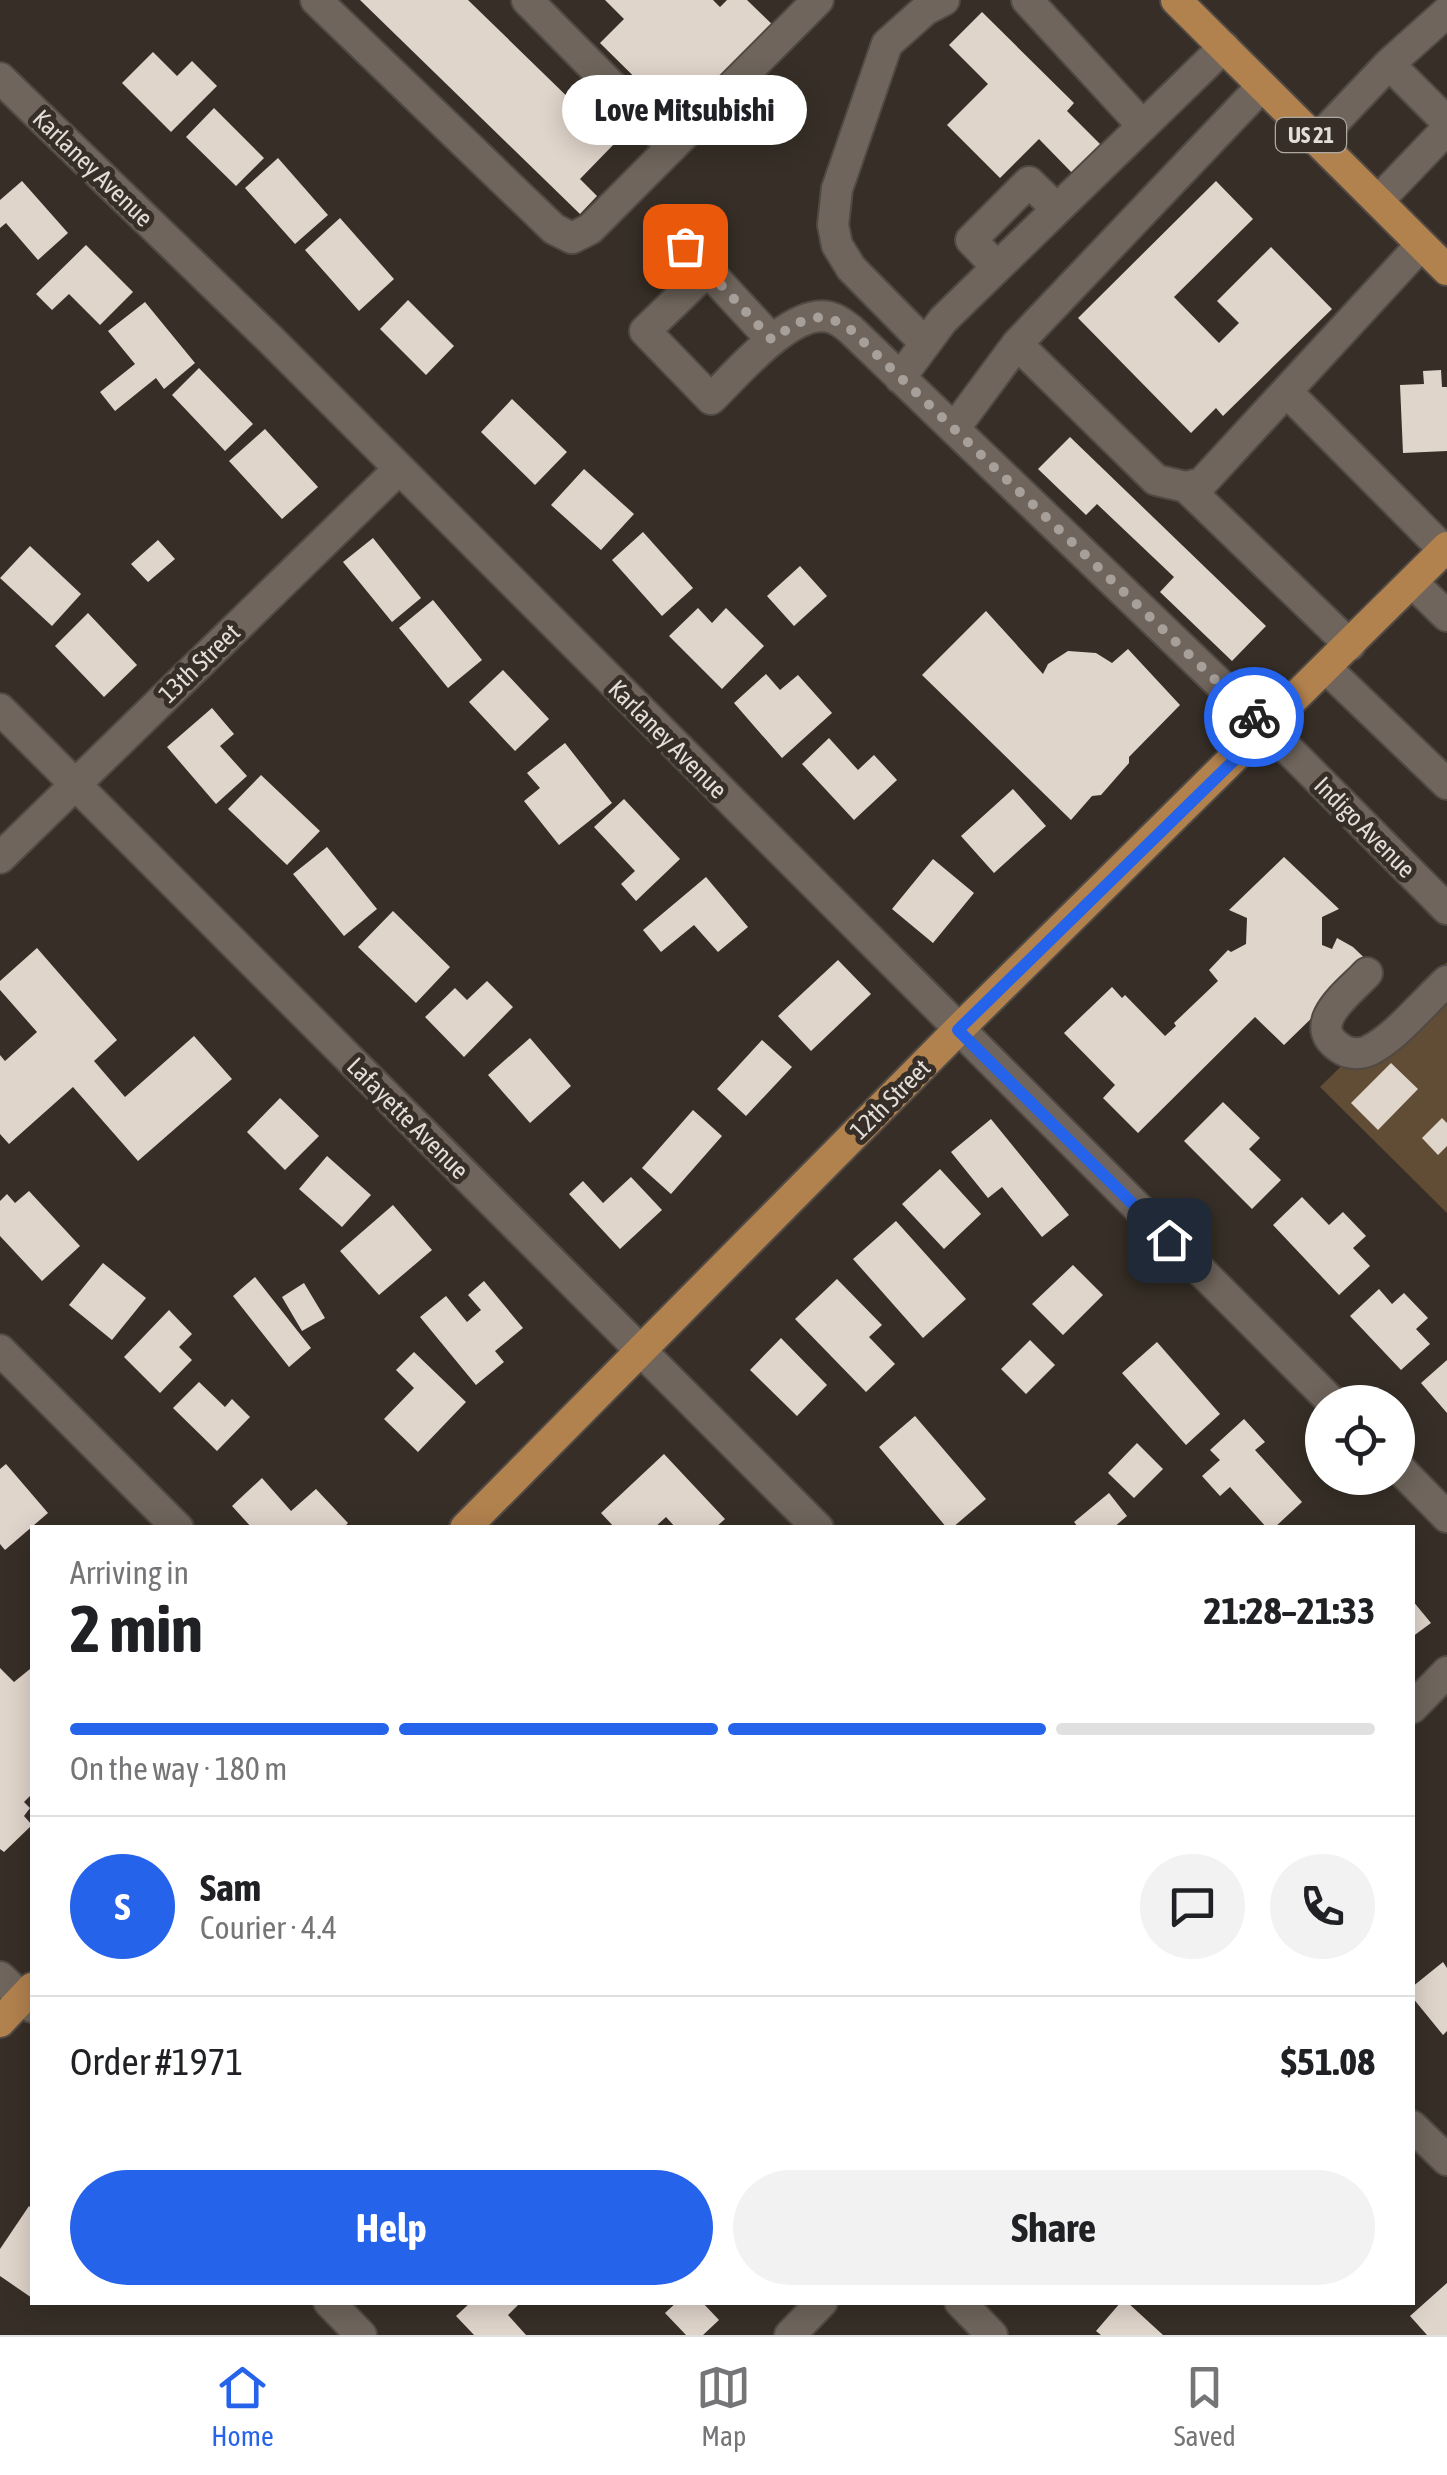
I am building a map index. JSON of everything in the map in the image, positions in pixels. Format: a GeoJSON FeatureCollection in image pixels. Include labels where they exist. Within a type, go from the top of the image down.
{"type":"FeatureCollection","features":[{"type":"Feature","properties":{"kind":"main road","name":"US 21"},"geometry":{"type":"LineString","coordinates":[[1176,0],[1447,270]]}},
{"type":"Feature","properties":{"kind":"main road","name":"12th Street"},"geometry":{"type":"LineString","coordinates":[[468,1525],[958,1030],[1446,549]]}},
{"type":"Feature","properties":{"kind":"main road"},"geometry":{"type":"LineString","coordinates":[[0,2022],[29,1998]]}},
{"type":"Feature","properties":{"kind":"street"},"geometry":{"type":"LineString","coordinates":[[316,0],[554,228],[572,238],[590,228],[672,147],[799,6]]}},
{"type":"Feature","properties":{"kind":"street"},"geometry":{"type":"LineString","coordinates":[[528,0],[672,147]]}},
{"type":"Feature","properties":{"kind":"street"},"geometry":{"type":"LineString","coordinates":[[926,343],[851,268],[837,244],[833,224],[837,189],[888,44],[924,10],[944,0]]}},
{"type":"Feature","properties":{"kind":"street"},"geometry":{"type":"LineString","coordinates":[[1027,0],[1143,126]]}},
{"type":"Feature","properties":{"kind":"street"},"geometry":{"type":"LineString","coordinates":[[1317,140],[1447,12]]}},
{"type":"Feature","properties":{"kind":"street"},"geometry":{"type":"LineString","coordinates":[[897,375],[943,320],[1224,47]]}},
{"type":"Feature","properties":{"kind":"street"},"geometry":{"type":"LineString","coordinates":[[1378,201],[1447,126],[1390,64]]}},
{"type":"Feature","properties":{"kind":"street","name":"Karlaney Avenue"},"geometry":{"type":"LineString","coordinates":[[0,78],[400,469],[1315,1385]]}},
{"type":"Feature","properties":{"kind":"street"},"geometry":{"type":"LineString","coordinates":[[954,429],[1017,344],[1262,86]]}},
{"type":"Feature","properties":{"kind":"street"},"geometry":{"type":"LineString","coordinates":[[1186,487],[1208,478],[1421,245]]}},
{"type":"Feature","properties":{"kind":"street"},"geometry":{"type":"LineString","coordinates":[[685,246],[708,270],[772,340],[712,399],[645,332],[708,270]]}},
{"type":"Feature","properties":{"kind":"street","name":"Indigo Avenue"},"geometry":{"type":"LineString","coordinates":[[772,340],[798,322],[830,317],[850,329],[1447,909]]}},
{"type":"Feature","properties":{"kind":"street"},"geometry":{"type":"LineString","coordinates":[[1017,344],[1156,480],[1186,487],[1350,645]]}},
{"type":"Feature","properties":{"kind":"street"},"geometry":{"type":"LineString","coordinates":[[1287,392],[1446,549]]}},
{"type":"Feature","properties":{"kind":"street","name":"13th Street"},"geometry":{"type":"LineString","coordinates":[[0,858],[400,469]]}},
{"type":"Feature","properties":{"kind":"street"},"geometry":{"type":"LineString","coordinates":[[1412,582],[1447,616]]}},
{"type":"Feature","properties":{"kind":"street"},"geometry":{"type":"LineString","coordinates":[[1326,668],[1447,784]]}},
{"type":"Feature","properties":{"kind":"street","name":"Lafayette Avenue"},"geometry":{"type":"LineString","coordinates":[[0,708],[815,1525]]}},
{"type":"Feature","properties":{"kind":"street"},"geometry":{"type":"LineString","coordinates":[[1367,973],[1339,1000],[1327,1020],[1326,1032],[1332,1042],[1350,1053],[1362,1054],[1378,1046],[1447,980]]}},
{"type":"Feature","properties":{"kind":"street"},"geometry":{"type":"LineString","coordinates":[[0,1350],[175,1525]]}},
{"type":"Feature","properties":{"kind":"street"},"geometry":{"type":"LineString","coordinates":[[1415,1484],[1447,1516]]}},
{"type":"Feature","properties":{"kind":"street"},"geometry":{"type":"LineString","coordinates":[[1415,1705],[1447,1672]]}},
{"type":"Feature","properties":{"kind":"street"},"geometry":{"type":"LineString","coordinates":[[0,1977],[29,1998]]}},
{"type":"Feature","properties":{"kind":"street"},"geometry":{"type":"LineString","coordinates":[[1415,2129],[1447,2160]]}},
{"type":"Feature","properties":{"kind":"street"},"geometry":{"type":"LineString","coordinates":[[332,2305],[362,2335]]}},
{"type":"Feature","properties":{"kind":"street"},"geometry":{"type":"LineString","coordinates":[[790,2335],[819,2305]]}},
{"type":"Feature","properties":{"kind":"street"},"geometry":{"type":"LineString","coordinates":[[963,2305],[992,2335]]}},
{"type":"Feature","properties":{"kind":"shaded area"},"geometry":{"type":"Polygon","coordinates":[[[1447,962],[1447,1213],[1320,1087],[1447,962]]]}},
{"type":"Feature","properties":{"kind":"building"},"geometry":{"type":"Polygon","coordinates":[[[360,0],[468,0],[615,143],[580,179],[597,196],[580,214],[360,0]]]}},
{"type":"Feature","properties":{"kind":"building"},"geometry":{"type":"Polygon","coordinates":[[[605,0],[713,0],[720,7],[727,0],[747,0],[781,33],[687,129],[600,43],[624,19],[605,0]]]}},
{"type":"Feature","properties":{"kind":"building"},"geometry":{"type":"Polygon","coordinates":[[[982,12],[1074,103],[1067,111],[1106,150],[1078,179],[1039,139],[1000,178],[947,125],[988,84],[949,45],[982,12]]]}},
{"type":"Feature","properties":{"kind":"building"},"geometry":{"type":"Polygon","coordinates":[[[153,52],[177,76],[192,61],[217,86],[171,132],[122,83],[153,52]]]}},
{"type":"Feature","properties":{"kind":"building"},"geometry":{"type":"Polygon","coordinates":[[[214,108],[264,158],[236,186],[186,137],[214,108]]]}},
{"type":"Feature","properties":{"kind":"building"},"geometry":{"type":"Polygon","coordinates":[[[278,158],[328,215],[295,244],[245,188],[278,158]]]}},
{"type":"Feature","properties":{"kind":"building"},"geometry":{"type":"Polygon","coordinates":[[[22,181],[68,233],[38,260],[6,223],[0,228],[0,200],[22,181]]]}},
{"type":"Feature","properties":{"kind":"building"},"geometry":{"type":"Polygon","coordinates":[[[1216,181],[1253,219],[1174,297],[1219,343],[1239,323],[1217,301],[1271,247],[1332,309],[1223,416],[1216,408],[1191,433],[1078,318],[1216,181]]]}},
{"type":"Feature","properties":{"kind":"building"},"geometry":{"type":"Polygon","coordinates":[[[340,218],[394,279],[359,311],[305,250],[340,218]]]}},
{"type":"Feature","properties":{"kind":"building"},"geometry":{"type":"Polygon","coordinates":[[[86,245],[133,292],[100,325],[69,294],[52,310],[36,294],[86,245]]]}},
{"type":"Feature","properties":{"kind":"building"},"geometry":{"type":"Polygon","coordinates":[[[408,300],[454,346],[426,375],[380,329],[408,300]]]}},
{"type":"Feature","properties":{"kind":"building"},"geometry":{"type":"Polygon","coordinates":[[[145,302],[195,363],[164,389],[156,378],[115,411],[100,392],[135,364],[108,331],[145,302]]]}},
{"type":"Feature","properties":{"kind":"building"},"geometry":{"type":"Polygon","coordinates":[[[199,368],[253,424],[225,451],[172,395],[199,368]]]}},
{"type":"Feature","properties":{"kind":"building"},"geometry":{"type":"Polygon","coordinates":[[[1441,370],[1442,387],[1447,387],[1447,451],[1403,453],[1400,385],[1424,384],[1423,371],[1441,370]]]}},
{"type":"Feature","properties":{"kind":"building"},"geometry":{"type":"Polygon","coordinates":[[[512,399],[567,452],[535,485],[481,432],[512,399]]]}},
{"type":"Feature","properties":{"kind":"building"},"geometry":{"type":"Polygon","coordinates":[[[265,429],[318,487],[282,519],[229,461],[265,429]]]}},
{"type":"Feature","properties":{"kind":"building"},"geometry":{"type":"Polygon","coordinates":[[[1070,437],[1266,626],[1232,661],[1160,592],[1174,577],[1097,504],[1086,515],[1038,469],[1070,437]]]}},
{"type":"Feature","properties":{"kind":"building"},"geometry":{"type":"Polygon","coordinates":[[[584,469],[634,514],[601,550],[551,505],[584,469]]]}},
{"type":"Feature","properties":{"kind":"building"},"geometry":{"type":"Polygon","coordinates":[[[643,532],[693,588],[662,616],[612,560],[643,532]]]}},
{"type":"Feature","properties":{"kind":"building"},"geometry":{"type":"Polygon","coordinates":[[[373,538],[421,598],[392,622],[343,562],[373,538]]]}},
{"type":"Feature","properties":{"kind":"building"},"geometry":{"type":"Polygon","coordinates":[[[158,540],[175,559],[148,582],[131,564],[158,540]]]}},
{"type":"Feature","properties":{"kind":"building"},"geometry":{"type":"Polygon","coordinates":[[[30,546],[81,594],[52,626],[0,578],[30,546]]]}},
{"type":"Feature","properties":{"kind":"building"},"geometry":{"type":"Polygon","coordinates":[[[800,566],[827,596],[794,626],[767,596],[800,566]]]}},
{"type":"Feature","properties":{"kind":"building"},"geometry":{"type":"Polygon","coordinates":[[[433,600],[482,660],[448,688],[399,628],[433,600]]]}},
{"type":"Feature","properties":{"kind":"building"},"geometry":{"type":"Polygon","coordinates":[[[698,608],[712,623],[726,608],[764,646],[722,689],[669,636],[698,608]]]}},
{"type":"Feature","properties":{"kind":"building"},"geometry":{"type":"Polygon","coordinates":[[[986,611],[1043,674],[1048,664],[1068,651],[1096,653],[1112,663],[1128,649],[1180,705],[1129,757],[1129,763],[1101,795],[1092,796],[1071,820],[922,675],[986,611]]]}},
{"type":"Feature","properties":{"kind":"building"},"geometry":{"type":"Polygon","coordinates":[[[88,613],[137,665],[104,697],[55,646],[88,613]]]}},
{"type":"Feature","properties":{"kind":"building"},"geometry":{"type":"Polygon","coordinates":[[[503,670],[549,719],[515,751],[469,702],[503,670]]]}},
{"type":"Feature","properties":{"kind":"building"},"geometry":{"type":"Polygon","coordinates":[[[766,674],[780,690],[798,675],[832,713],[782,758],[734,703],[766,674]]]}},
{"type":"Feature","properties":{"kind":"building"},"geometry":{"type":"Polygon","coordinates":[[[212,708],[234,734],[220,746],[247,776],[216,804],[167,747],[212,708]]]}},
{"type":"Feature","properties":{"kind":"building"},"geometry":{"type":"Polygon","coordinates":[[[829,738],[858,770],[874,755],[897,780],[854,820],[802,764],[829,738]]]}},
{"type":"Feature","properties":{"kind":"building"},"geometry":{"type":"Polygon","coordinates":[[[565,743],[612,803],[559,845],[524,801],[540,788],[527,773],[565,743]]]}},
{"type":"Feature","properties":{"kind":"building"},"geometry":{"type":"Polygon","coordinates":[[[261,775],[320,831],[287,865],[228,809],[261,775]]]}},
{"type":"Feature","properties":{"kind":"building"},"geometry":{"type":"Polygon","coordinates":[[[1013,789],[1046,826],[994,873],[961,836],[1013,789]]]}},
{"type":"Feature","properties":{"kind":"building"},"geometry":{"type":"Polygon","coordinates":[[[624,799],[680,859],[636,901],[621,884],[635,871],[594,827],[624,799]]]}},
{"type":"Feature","properties":{"kind":"building"},"geometry":{"type":"Polygon","coordinates":[[[327,847],[377,909],[344,936],[293,874],[327,847]]]}},
{"type":"Feature","properties":{"kind":"building"},"geometry":{"type":"Polygon","coordinates":[[[1284,857],[1339,909],[1322,917],[1322,945],[1332,949],[1337,938],[1377,970],[1355,976],[1284,1045],[1255,1017],[1138,1133],[1103,1098],[1115,1085],[1064,1033],[1112,987],[1165,1036],[1218,981],[1209,970],[1228,950],[1246,944],[1247,918],[1229,910],[1284,857]]]}},
{"type":"Feature","properties":{"kind":"building"},"geometry":{"type":"Polygon","coordinates":[[[933,859],[974,893],[933,943],[892,909],[933,859]]]}},
{"type":"Feature","properties":{"kind":"building"},"geometry":{"type":"Polygon","coordinates":[[[706,877],[748,927],[718,952],[694,925],[661,952],[643,930],[706,877]]]}},
{"type":"Feature","properties":{"kind":"building"},"geometry":{"type":"Polygon","coordinates":[[[393,911],[450,967],[416,1003],[358,947],[393,911]]]}},
{"type":"Feature","properties":{"kind":"building"},"geometry":{"type":"Polygon","coordinates":[[[37,948],[117,1040],[94,1061],[125,1097],[194,1036],[232,1079],[138,1161],[73,1087],[9,1144],[0,1134],[0,1055],[5,1061],[37,1032],[0,990],[0,981],[37,948]]]}},
{"type":"Feature","properties":{"kind":"building"},"geometry":{"type":"Polygon","coordinates":[[[838,960],[871,994],[811,1051],[778,1016],[838,960]]]}},
{"type":"Feature","properties":{"kind":"building"},"geometry":{"type":"Polygon","coordinates":[[[487,981],[513,1007],[464,1057],[425,1017],[455,988],[467,1000],[487,981]]]}},
{"type":"Feature","properties":{"kind":"building"},"geometry":{"type":"Polygon","coordinates":[[[530,1038],[571,1086],[530,1123],[488,1075],[530,1038]]]}},
{"type":"Feature","properties":{"kind":"building"},"geometry":{"type":"Polygon","coordinates":[[[762,1040],[792,1067],[746,1116],[717,1089],[762,1040]]]}},
{"type":"Feature","properties":{"kind":"building"},"geometry":{"type":"Polygon","coordinates":[[[1391,1063],[1418,1089],[1378,1130],[1351,1103],[1391,1063]]]}},
{"type":"Feature","properties":{"kind":"building"},"geometry":{"type":"Polygon","coordinates":[[[280,1098],[319,1136],[285,1170],[247,1132],[280,1098]]]}},
{"type":"Feature","properties":{"kind":"building"},"geometry":{"type":"Polygon","coordinates":[[[1223,1102],[1260,1138],[1249,1149],[1281,1180],[1252,1209],[1184,1141],[1223,1102]]]}},
{"type":"Feature","properties":{"kind":"building"},"geometry":{"type":"Polygon","coordinates":[[[693,1110],[722,1136],[671,1194],[642,1168],[693,1110]]]}},
{"type":"Feature","properties":{"kind":"building"},"geometry":{"type":"Polygon","coordinates":[[[1442,1118],[1447,1123],[1447,1146],[1438,1155],[1422,1138],[1442,1118]]]}},
{"type":"Feature","properties":{"kind":"building"},"geometry":{"type":"Polygon","coordinates":[[[991,1119],[1069,1215],[1042,1237],[1002,1187],[988,1198],[951,1152],[991,1119]]]}},
{"type":"Feature","properties":{"kind":"building"},"geometry":{"type":"Polygon","coordinates":[[[327,1156],[371,1195],[342,1227],[299,1189],[327,1156]]]}},
{"type":"Feature","properties":{"kind":"building"},"geometry":{"type":"Polygon","coordinates":[[[940,1169],[981,1214],[944,1249],[902,1204],[940,1169]]]}},
{"type":"Feature","properties":{"kind":"building"},"geometry":{"type":"Polygon","coordinates":[[[631,1177],[662,1210],[620,1249],[569,1194],[583,1181],[603,1203],[631,1177]]]}},
{"type":"Feature","properties":{"kind":"building"},"geometry":{"type":"Polygon","coordinates":[[[29,1191],[80,1246],[42,1281],[0,1236],[0,1201],[7,1194],[15,1203],[29,1191]]]}},
{"type":"Feature","properties":{"kind":"building"},"geometry":{"type":"Polygon","coordinates":[[[1302,1197],[1329,1225],[1343,1212],[1366,1236],[1353,1248],[1370,1266],[1339,1295],[1273,1225],[1302,1197]]]}},
{"type":"Feature","properties":{"kind":"building"},"geometry":{"type":"Polygon","coordinates":[[[393,1205],[432,1250],[379,1295],[340,1251],[393,1205]]]}},
{"type":"Feature","properties":{"kind":"building"},"geometry":{"type":"Polygon","coordinates":[[[896,1221],[966,1299],[923,1338],[853,1259],[896,1221]]]}},
{"type":"Feature","properties":{"kind":"building"},"geometry":{"type":"Polygon","coordinates":[[[103,1263],[146,1298],[112,1340],[69,1305],[103,1263]]]}},
{"type":"Feature","properties":{"kind":"building"},"geometry":{"type":"Polygon","coordinates":[[[1073,1265],[1103,1295],[1063,1335],[1032,1304],[1073,1265]]]}},
{"type":"Feature","properties":{"kind":"building"},"geometry":{"type":"Polygon","coordinates":[[[255,1277],[311,1348],[289,1367],[233,1296],[255,1277]]]}},
{"type":"Feature","properties":{"kind":"building"},"geometry":{"type":"Polygon","coordinates":[[[837,1279],[882,1325],[869,1337],[895,1364],[866,1392],[795,1319],[837,1279]]]}},
{"type":"Feature","properties":{"kind":"building"},"geometry":{"type":"Polygon","coordinates":[[[484,1281],[523,1328],[495,1351],[504,1362],[476,1385],[420,1317],[446,1296],[467,1322],[481,1310],[468,1295],[484,1281]]]}},
{"type":"Feature","properties":{"kind":"building"},"geometry":{"type":"Polygon","coordinates":[[[304,1283],[325,1318],[302,1331],[282,1297],[304,1283]]]}},
{"type":"Feature","properties":{"kind":"building"},"geometry":{"type":"Polygon","coordinates":[[[1379,1289],[1392,1304],[1404,1293],[1428,1318],[1416,1329],[1430,1344],[1401,1370],[1350,1316],[1379,1289]]]}},
{"type":"Feature","properties":{"kind":"building"},"geometry":{"type":"Polygon","coordinates":[[[169,1310],[192,1334],[179,1347],[192,1360],[160,1393],[124,1357],[169,1310]]]}},
{"type":"Feature","properties":{"kind":"building"},"geometry":{"type":"Polygon","coordinates":[[[781,1338],[827,1385],[797,1416],[750,1370],[781,1338]]]}},
{"type":"Feature","properties":{"kind":"building"},"geometry":{"type":"Polygon","coordinates":[[[1030,1340],[1055,1365],[1026,1394],[1001,1369],[1030,1340]]]}},
{"type":"Feature","properties":{"kind":"building"},"geometry":{"type":"Polygon","coordinates":[[[1157,1342],[1220,1414],[1186,1445],[1122,1373],[1157,1342]]]}},
{"type":"Feature","properties":{"kind":"building"},"geometry":{"type":"Polygon","coordinates":[[[414,1352],[466,1402],[418,1452],[384,1419],[414,1388],[396,1370],[414,1352]]]}},
{"type":"Feature","properties":{"kind":"building"},"geometry":{"type":"Polygon","coordinates":[[[1447,1360],[1447,1413],[1421,1383],[1447,1360]]]}},
{"type":"Feature","properties":{"kind":"building"},"geometry":{"type":"Polygon","coordinates":[[[199,1382],[225,1407],[232,1399],[250,1417],[217,1451],[173,1408],[199,1382]]]}},
{"type":"Feature","properties":{"kind":"building"},"geometry":{"type":"Polygon","coordinates":[[[915,1416],[986,1499],[956,1525],[944,1525],[879,1447],[915,1416]]]}},
{"type":"Feature","properties":{"kind":"building"},"geometry":{"type":"Polygon","coordinates":[[[1244,1419],[1265,1442],[1255,1450],[1302,1502],[1277,1525],[1264,1525],[1230,1487],[1220,1496],[1202,1476],[1220,1460],[1210,1450],[1244,1419]]]}},
{"type":"Feature","properties":{"kind":"building"},"geometry":{"type":"Polygon","coordinates":[[[1137,1443],[1163,1469],[1134,1498],[1108,1473],[1137,1443]]]}},
{"type":"Feature","properties":{"kind":"building"},"geometry":{"type":"Polygon","coordinates":[[[664,1454],[725,1519],[718,1525],[673,1525],[666,1517],[657,1525],[612,1525],[601,1513],[664,1454]]]}},
{"type":"Feature","properties":{"kind":"building"},"geometry":{"type":"Polygon","coordinates":[[[6,1464],[48,1513],[5,1550],[0,1544],[0,1469],[6,1464]]]}},
{"type":"Feature","properties":{"kind":"building"},"geometry":{"type":"Polygon","coordinates":[[[262,1478],[291,1511],[316,1489],[348,1523],[249,1525],[232,1506],[262,1478]]]}},
{"type":"Feature","properties":{"kind":"building"},"geometry":{"type":"Polygon","coordinates":[[[1109,1493],[1127,1516],[1116,1525],[1074,1522],[1109,1493]]]}},
{"type":"Feature","properties":{"kind":"building"},"geometry":{"type":"Polygon","coordinates":[[[1415,1604],[1431,1623],[1415,1635],[1415,1604]]]}},
{"type":"Feature","properties":{"kind":"building"},"geometry":{"type":"Polygon","coordinates":[[[0,1668],[14,1682],[30,1669],[30,1796],[24,1802],[30,1808],[24,1816],[30,1827],[4,1852],[0,1849],[0,1668]]]}},
{"type":"Feature","properties":{"kind":"building"},"geometry":{"type":"Polygon","coordinates":[[[1443,1962],[1447,1968],[1447,2031],[1443,2035],[1415,2001],[1415,1985],[1443,1962]]]}},
{"type":"Feature","properties":{"kind":"building"},"geometry":{"type":"Polygon","coordinates":[[[29,2206],[30,2297],[0,2276],[0,2249],[29,2206]]]}},
{"type":"Feature","properties":{"kind":"building"},"geometry":{"type":"Polygon","coordinates":[[[1447,2283],[1447,2335],[1427,2335],[1410,2316],[1447,2283]]]}},
{"type":"Feature","properties":{"kind":"building"},"geometry":{"type":"Polygon","coordinates":[[[468,2305],[518,2305],[508,2315],[526,2335],[474,2335],[456,2316],[468,2305]]]}},
{"type":"Feature","properties":{"kind":"building"},"geometry":{"type":"Polygon","coordinates":[[[674,2305],[705,2305],[719,2320],[703,2335],[686,2335],[665,2313],[674,2305]]]}},
{"type":"Feature","properties":{"kind":"building"},"geometry":{"type":"Polygon","coordinates":[[[1118,2305],[1130,2305],[1163,2335],[1101,2335],[1096,2331],[1118,2305]]]}},
{"type":"Feature","properties":{"kind":"way so far"},"geometry":{"type":"LineString","coordinates":[[685,246],[772,340],[798,322],[821,316],[850,329],[1254,717]]}},
{"type":"Feature","properties":{"kind":"place","name":"Love Mitsubishi"},"geometry":{"type":"Point","coordinates":[685,246]}},
{"type":"Feature","properties":{"kind":"route"},"geometry":{"type":"LineString","coordinates":[[1169,1240],[958,1030],[1266,729],[1254,717]]}}]}
